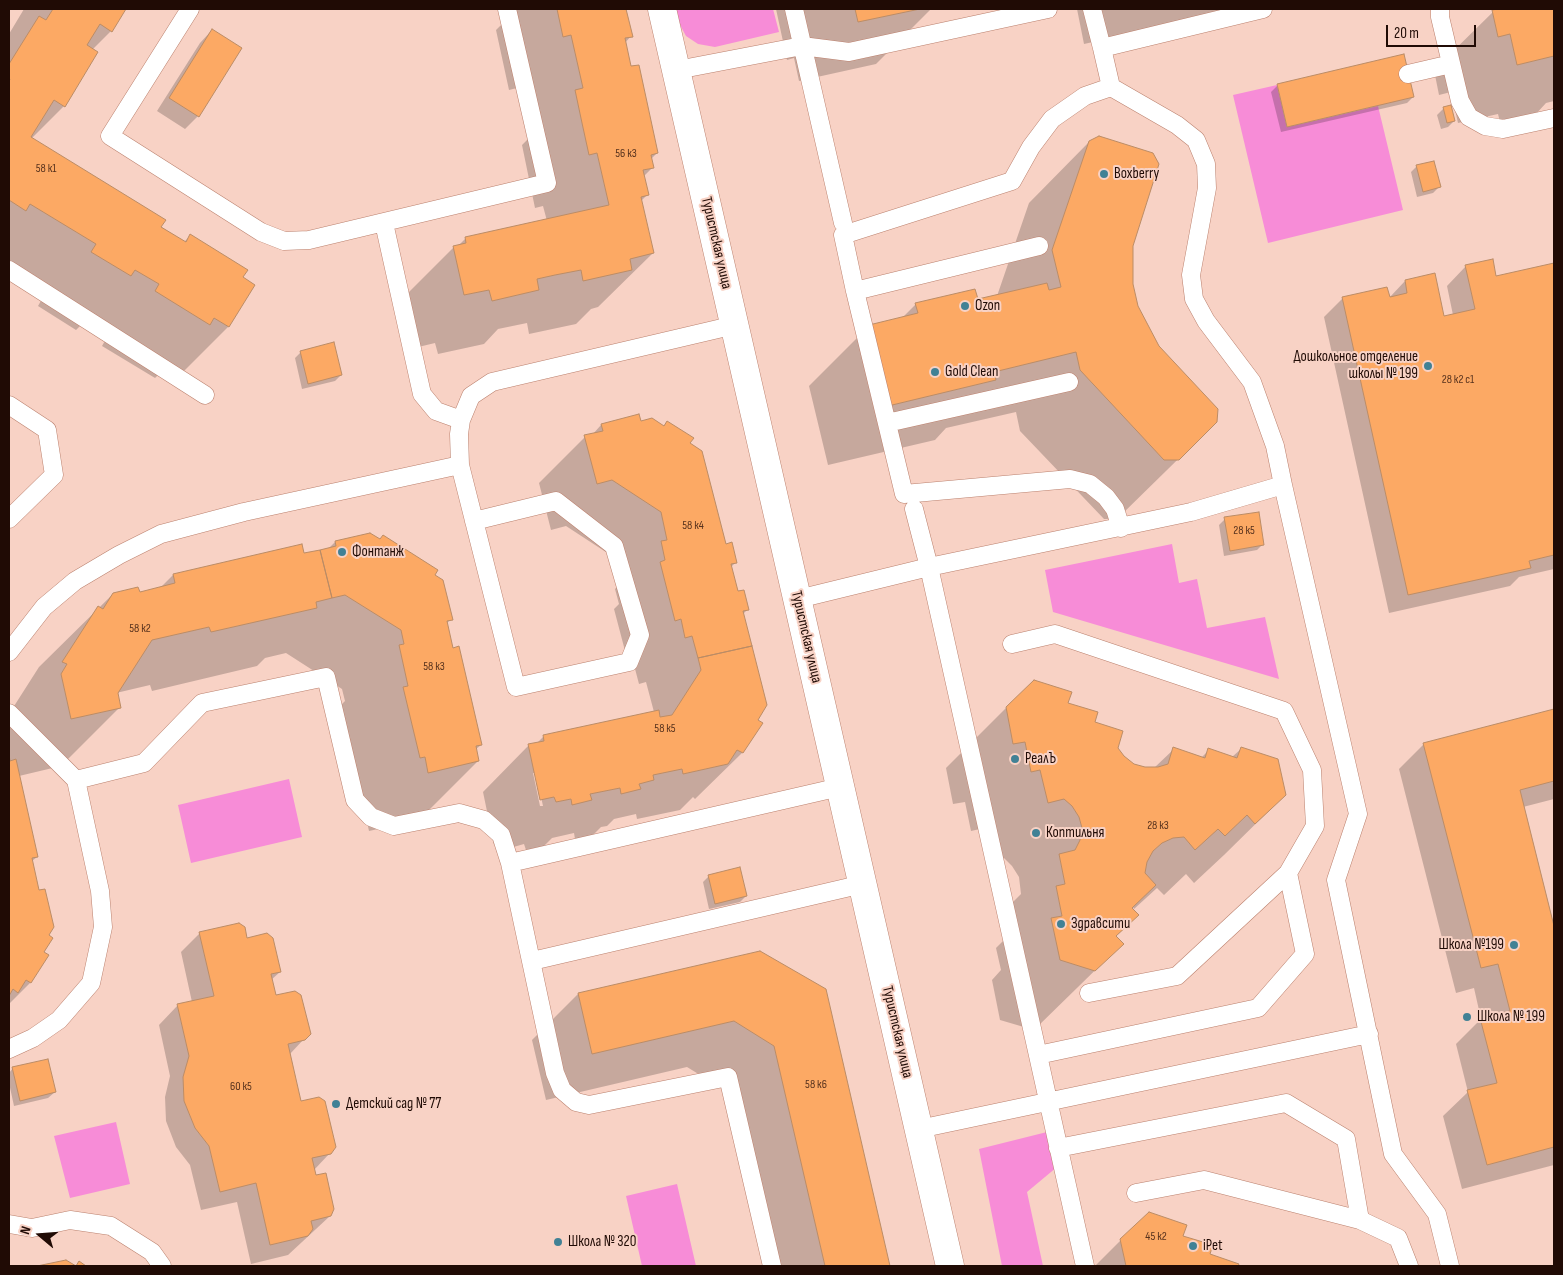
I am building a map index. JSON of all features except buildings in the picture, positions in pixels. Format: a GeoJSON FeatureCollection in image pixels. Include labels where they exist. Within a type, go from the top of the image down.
{"type":"FeatureCollection","features":[{"type":"Feature","properties":{"kind":"street","name":"Туристская улица"},"geometry":{"type":"LineString","coordinates":[[662,9],[950,1266]]}},
{"type":"Feature","properties":{"kind":"lane"},"geometry":{"type":"LineString","coordinates":[[190,9],[110,136],[262,232],[284,241],[308,240],[547,183],[507,9]]}},
{"type":"Feature","properties":{"kind":"lane"},"geometry":{"type":"LineString","coordinates":[[794,9],[843,224]]}},
{"type":"Feature","properties":{"kind":"lane"},"geometry":{"type":"LineString","coordinates":[[677,70],[802,46],[849,52],[988,15],[1048,9]]}},
{"type":"Feature","properties":{"kind":"lane"},"geometry":{"type":"LineString","coordinates":[[1092,9],[1111,87],[1177,125],[1196,140],[1206,164],[1208,188],[1191,275],[1194,299],[1206,321],[1252,382],[1275,446],[1358,814],[1336,880],[1393,1154],[1437,1214],[1450,1266]]}},
{"type":"Feature","properties":{"kind":"lane"},"geometry":{"type":"LineString","coordinates":[[1102,48],[1263,9]]}},
{"type":"Feature","properties":{"kind":"lane"},"geometry":{"type":"LineString","coordinates":[[1440,9],[1440,18],[1460,101],[1469,117],[1485,126],[1503,129],[1554,118]]}},
{"type":"Feature","properties":{"kind":"lane"},"geometry":{"type":"LineString","coordinates":[[1408,74],[1451,64]]}},
{"type":"Feature","properties":{"kind":"lane"},"geometry":{"type":"LineString","coordinates":[[1111,87],[1085,96],[1052,119],[1031,147],[1012,181],[843,235],[904,494],[1070,479],[1090,484],[1106,497],[1114,509],[1121,528]]}},
{"type":"Feature","properties":{"kind":"lane"},"geometry":{"type":"LineString","coordinates":[[384,223],[422,394],[436,411],[461,420]]}},
{"type":"Feature","properties":{"kind":"lane"},"geometry":{"type":"LineString","coordinates":[[855,291],[1039,246]]}},
{"type":"Feature","properties":{"kind":"lane"},"geometry":{"type":"LineString","coordinates":[[9,270],[205,395]]}},
{"type":"Feature","properties":{"kind":"lane"},"geometry":{"type":"LineString","coordinates":[[474,521],[556,501],[614,546],[640,635],[629,662],[516,687],[474,521],[460,465],[459,434],[461,420],[471,396],[492,382],[735,325]]}},
{"type":"Feature","properties":{"kind":"lane"},"geometry":{"type":"LineString","coordinates":[[887,423],[1069,382]]}},
{"type":"Feature","properties":{"kind":"lane"},"geometry":{"type":"LineString","coordinates":[[9,406],[47,430],[54,475],[9,519]]}},
{"type":"Feature","properties":{"kind":"lane"},"geometry":{"type":"LineString","coordinates":[[9,652],[44,607],[75,581],[119,555],[161,534],[244,512],[460,465]]}},
{"type":"Feature","properties":{"kind":"lane"},"geometry":{"type":"LineString","coordinates":[[798,598],[929,567],[1191,512],[1283,485]]}},
{"type":"Feature","properties":{"kind":"lane"},"geometry":{"type":"LineString","coordinates":[[914,508],[929,567],[1085,1266]]}},
{"type":"Feature","properties":{"kind":"lane"},"geometry":{"type":"LineString","coordinates":[[1012,644],[1055,634],[1284,711],[1312,770],[1315,826],[1288,873],[1178,976],[1089,993]]}},
{"type":"Feature","properties":{"kind":"lane"},"geometry":{"type":"LineString","coordinates":[[76,780],[144,763],[202,703],[326,677],[355,800],[371,817],[394,826],[459,813],[484,820],[501,835],[510,863],[555,1073],[562,1090],[576,1102],[589,1105],[728,1078],[772,1266]]}},
{"type":"Feature","properties":{"kind":"lane"},"geometry":{"type":"LineString","coordinates":[[9,713],[76,780],[100,891],[103,927],[91,983],[59,1020],[33,1038],[9,1048]]}},
{"type":"Feature","properties":{"kind":"lane"},"geometry":{"type":"LineString","coordinates":[[510,863],[840,786]]}},
{"type":"Feature","properties":{"kind":"lane"},"geometry":{"type":"LineString","coordinates":[[1038,1055],[1258,1008],[1305,954],[1288,873]]}},
{"type":"Feature","properties":{"kind":"lane"},"geometry":{"type":"LineString","coordinates":[[532,961],[863,884]]}},
{"type":"Feature","properties":{"kind":"lane"},"geometry":{"type":"LineString","coordinates":[[919,1129],[1369,1034]]}},
{"type":"Feature","properties":{"kind":"lane"},"geometry":{"type":"LineString","coordinates":[[1058,1148],[1286,1103],[1346,1139],[1360,1220]]}},
{"type":"Feature","properties":{"kind":"lane"},"geometry":{"type":"LineString","coordinates":[[1136,1193],[1204,1180],[1360,1220],[1398,1238],[1409,1266]]}},
{"type":"Feature","properties":{"kind":"lane"},"geometry":{"type":"LineString","coordinates":[[9,1224],[32,1228],[70,1220],[111,1226],[152,1252],[162,1266]]}},
{"type":"Feature","properties":{"kind":"shaded area"},"geometry":{"type":"Polygon","coordinates":[[[676,9],[773,9],[779,32],[715,47],[698,44],[686,36],[679,23],[676,9]]]}},
{"type":"Feature","properties":{"kind":"shaded area"},"geometry":{"type":"Polygon","coordinates":[[[1277,85],[1287,127],[1378,106],[1403,210],[1268,243],[1233,95],[1277,85]]]}},
{"type":"Feature","properties":{"kind":"shaded area"},"geometry":{"type":"Polygon","coordinates":[[[1172,544],[1179,583],[1197,579],[1207,628],[1265,617],[1279,679],[1053,612],[1045,570],[1172,544]]]}},
{"type":"Feature","properties":{"kind":"shaded area"},"geometry":{"type":"Polygon","coordinates":[[[289,779],[302,837],[191,863],[178,805],[289,779]]]}},
{"type":"Feature","properties":{"kind":"shaded area"},"geometry":{"type":"Polygon","coordinates":[[[116,1122],[130,1184],[70,1198],[54,1136],[116,1122]]]}},
{"type":"Feature","properties":{"kind":"shaded area"},"geometry":{"type":"Polygon","coordinates":[[[1047,1132],[1057,1167],[1027,1192],[1043,1266],[1002,1266],[979,1149],[1047,1132]]]}},
{"type":"Feature","properties":{"kind":"shaded area"},"geometry":{"type":"Polygon","coordinates":[[[677,1184],[696,1266],[642,1266],[626,1196],[677,1184]]]}},
{"type":"Feature","properties":{"kind":"place","name":"Boxberry"},"geometry":{"type":"Point","coordinates":[1104,174]}},
{"type":"Feature","properties":{"kind":"place","name":"Ozon"},"geometry":{"type":"Point","coordinates":[965,306]}},
{"type":"Feature","properties":{"kind":"place","name":"Дошкольное отделение школы № 199"},"geometry":{"type":"Point","coordinates":[1428,366]}},
{"type":"Feature","properties":{"kind":"place","name":"Gold Clean"},"geometry":{"type":"Point","coordinates":[935,372]}},
{"type":"Feature","properties":{"kind":"place","name":"Фонтанж"},"geometry":{"type":"Point","coordinates":[342,552]}},
{"type":"Feature","properties":{"kind":"place","name":"РеалЪ"},"geometry":{"type":"Point","coordinates":[1015,759]}},
{"type":"Feature","properties":{"kind":"place","name":"Коптильня"},"geometry":{"type":"Point","coordinates":[1036,833]}},
{"type":"Feature","properties":{"kind":"place","name":"Здравсити"},"geometry":{"type":"Point","coordinates":[1061,924]}},
{"type":"Feature","properties":{"kind":"place","name":"Школа №199"},"geometry":{"type":"Point","coordinates":[1514,945]}},
{"type":"Feature","properties":{"kind":"place","name":"Школа № 199"},"geometry":{"type":"Point","coordinates":[1467,1017]}},
{"type":"Feature","properties":{"kind":"place","name":"Детский сад № 77"},"geometry":{"type":"Point","coordinates":[336,1104]}},
{"type":"Feature","properties":{"kind":"place","name":"Школа № 320"},"geometry":{"type":"Point","coordinates":[558,1242]}},
{"type":"Feature","properties":{"kind":"place","name":"iРet"},"geometry":{"type":"Point","coordinates":[1193,1246]}}]}
